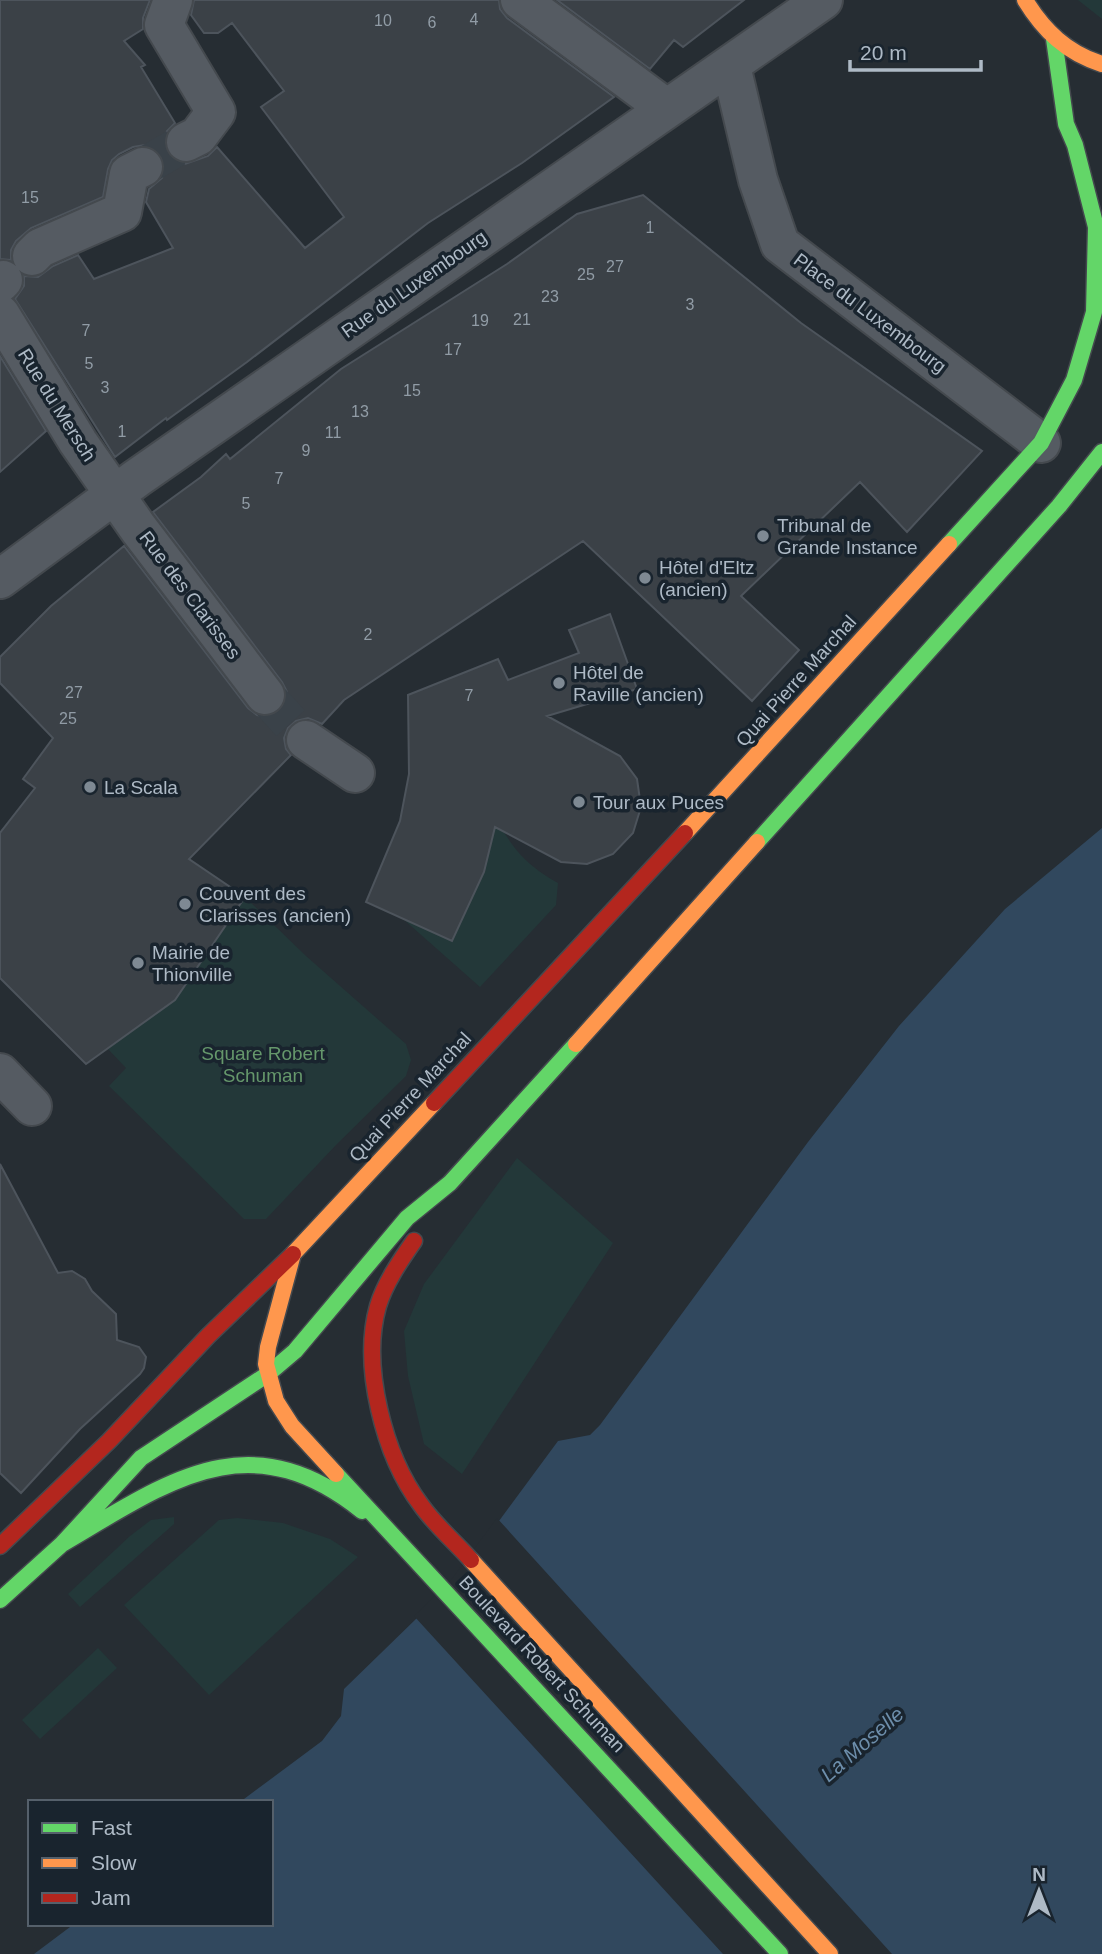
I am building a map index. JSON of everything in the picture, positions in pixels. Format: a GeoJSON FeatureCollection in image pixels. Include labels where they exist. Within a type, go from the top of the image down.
{"type":"FeatureCollection","features":[{"type":"Feature","properties":{"kind":"main road"},"geometry":{"type":"LineString","coordinates":[[1025,0],[1034,17],[1054,39],[1072,52],[1102,64]]}},
{"type":"Feature","properties":{"kind":"main road","name":"Quai Pierre Marchal"},"geometry":{"type":"LineString","coordinates":[[0,1546],[109,1441],[208,1336],[293,1254],[747,766],[1041,443],[1074,380],[1094,312],[1096,227],[1075,145],[1066,124],[1054,39]]}},
{"type":"Feature","properties":{"kind":"main road"},"geometry":{"type":"LineString","coordinates":[[0,1600],[62,1544],[141,1458],[268,1374],[295,1351],[407,1218],[450,1183],[1050,516],[1102,452]]}},
{"type":"Feature","properties":{"kind":"main road","name":"Boulevard Robert Schuman"},"geometry":{"type":"LineString","coordinates":[[450,1183],[387,1283],[377,1310],[373,1354],[378,1406],[395,1458],[421,1505],[830,1954]]}},
{"type":"Feature","properties":{"kind":"main road","name":"Quai Pierre Marchal"},"geometry":{"type":"LineString","coordinates":[[276,1401],[268,1374],[268,1347],[293,1254]]}},
{"type":"Feature","properties":{"kind":"main road","name":"Boulevard Robert Schuman"},"geometry":{"type":"LineString","coordinates":[[276,1401],[292,1426],[780,1954]]}},
{"type":"Feature","properties":{"kind":"main road"},"geometry":{"type":"LineString","coordinates":[[62,1544],[177,1480],[228,1465],[277,1469],[304,1477],[331,1488],[391,1531]]}},
{"type":"Feature","properties":{"kind":"street"},"geometry":{"type":"LineString","coordinates":[[173,0],[164,25],[216,112],[198,136],[186,142]]}},
{"type":"Feature","properties":{"kind":"street"},"geometry":{"type":"LineString","coordinates":[[520,0],[666,108]]}},
{"type":"Feature","properties":{"kind":"street"},"geometry":{"type":"LineString","coordinates":[[731,66],[823,0]]}},
{"type":"Feature","properties":{"kind":"street","name":"Rue du Luxembourg"},"geometry":{"type":"LineString","coordinates":[[0,579],[123,489],[666,108],[731,66]]}},
{"type":"Feature","properties":{"kind":"street","name":"Place du Luxembourg"},"geometry":{"type":"LineString","coordinates":[[731,66],[758,180],[780,244],[1041,443]]}},
{"type":"Feature","properties":{"kind":"street"},"geometry":{"type":"LineString","coordinates":[[32,256],[40,248],[122,212],[130,174],[143,167]]}},
{"type":"Feature","properties":{"kind":"street","name":"Rue du Mersch"},"geometry":{"type":"LineString","coordinates":[[1,292],[78,442],[123,489]]}},
{"type":"Feature","properties":{"kind":"street","name":"Rue des Clarisses"},"geometry":{"type":"LineString","coordinates":[[123,489],[265,695]]}},
{"type":"Feature","properties":{"kind":"street"},"geometry":{"type":"LineString","coordinates":[[306,740],[355,773]]}},
{"type":"Feature","properties":{"kind":"street"},"geometry":{"type":"LineString","coordinates":[[0,1073],[32,1106]]}},
{"type":"Feature","properties":{"kind":"green space"},"geometry":{"type":"Polygon","coordinates":[[[1078,0],[1102,0],[1102,19],[1078,0]]]}},
{"type":"Feature","properties":{"kind":"green space"},"geometry":{"type":"Polygon","coordinates":[[[497,820],[522,856],[558,883],[556,905],[480,987],[402,918],[452,940],[484,872],[497,820]]]}},
{"type":"Feature","properties":{"kind":"green space","name":"Square Robert Schuman"},"geometry":{"type":"Polygon","coordinates":[[[245,897],[306,956],[406,1044],[411,1060],[406,1076],[266,1219],[244,1219],[109,1086],[126,1068],[108,1049],[175,1000],[245,897]]]}},
{"type":"Feature","properties":{"kind":"green space"},"geometry":{"type":"Polygon","coordinates":[[[517,1158],[613,1243],[462,1474],[424,1444],[408,1376],[404,1331],[424,1284],[517,1158]]]}},
{"type":"Feature","properties":{"kind":"green space"},"geometry":{"type":"Polygon","coordinates":[[[174,1517],[174,1524],[80,1607],[68,1594],[151,1520],[174,1517]]]}},
{"type":"Feature","properties":{"kind":"green space"},"geometry":{"type":"Polygon","coordinates":[[[237,1518],[283,1523],[330,1539],[358,1557],[209,1695],[124,1605],[219,1520],[237,1518]]]}},
{"type":"Feature","properties":{"kind":"green space"},"geometry":{"type":"Polygon","coordinates":[[[98,1648],[117,1668],[40,1739],[22,1720],[98,1648]]]}},
{"type":"Feature","properties":{"kind":"water","name":"La Moselle"},"geometry":{"type":"Polygon","coordinates":[[[1102,828],[1102,1954],[34,1954],[71,1926],[273,1926],[273,1800],[243,1800],[322,1741],[341,1716],[344,1689],[454,1582],[558,1441],[590,1435],[600,1425],[808,1142],[899,1026],[1005,909],[1102,828]]]}},
{"type":"Feature","properties":{"kind":"pier"},"geometry":{"type":"Polygon","coordinates":[[[497,1518],[892,1954],[723,1954],[414,1616],[451,1580],[497,1518]]]}},
{"type":"Feature","properties":{"kind":"building"},"geometry":{"type":"Polygon","coordinates":[[[0,0],[150,0],[143,18],[143,29],[124,41],[145,65],[141,67],[175,123],[167,131],[164,140],[167,152],[175,161],[185,164],[208,156],[217,147],[305,248],[344,217],[261,107],[284,91],[232,23],[218,33],[204,33],[191,15],[194,0],[499,0],[500,9],[507,18],[614,97],[522,163],[428,223],[247,362],[115,457],[15,299],[24,286],[24,276],[38,277],[53,266],[78,255],[94,279],[173,248],[146,202],[149,189],[162,178],[165,169],[163,158],[156,149],[145,145],[119,154],[108,169],[103,197],[31,228],[16,241],[11,250],[11,260],[0,259],[0,0]]]}},
{"type":"Feature","properties":{"kind":"building"},"geometry":{"type":"Polygon","coordinates":[[[557,0],[744,0],[683,47],[674,40],[650,69],[557,0]]]}},
{"type":"Feature","properties":{"kind":"building"},"geometry":{"type":"Polygon","coordinates":[[[643,195],[801,323],[982,451],[907,532],[860,482],[741,596],[799,650],[752,701],[583,541],[344,700],[322,724],[308,718],[296,721],[288,728],[284,738],[286,749],[291,755],[189,859],[245,897],[175,1000],[86,1064],[0,978],[0,833],[35,788],[23,779],[53,738],[0,683],[0,657],[51,606],[124,546],[248,708],[257,715],[267,717],[278,713],[285,703],[287,692],[282,682],[153,512],[201,477],[226,454],[230,459],[341,369],[507,264],[577,214],[643,195]]]}},
{"type":"Feature","properties":{"kind":"building"},"geometry":{"type":"Polygon","coordinates":[[[0,356],[46,431],[0,472],[0,356]]]}},
{"type":"Feature","properties":{"kind":"building"},"geometry":{"type":"Polygon","coordinates":[[[610,614],[637,689],[547,716],[620,756],[637,779],[641,807],[633,833],[613,854],[587,864],[561,862],[495,827],[484,872],[452,941],[366,902],[400,821],[409,774],[408,695],[498,659],[508,680],[579,653],[569,630],[610,614]]]}},
{"type":"Feature","properties":{"kind":"building"},"geometry":{"type":"Polygon","coordinates":[[[0,1164],[58,1273],[72,1271],[85,1279],[92,1291],[116,1314],[117,1340],[139,1347],[146,1357],[140,1374],[80,1429],[21,1493],[0,1473],[0,1164]]]}},
{"type":"Feature","properties":{"kind":"tunnel"},"geometry":{"type":"LineString","coordinates":[[143,167],[186,142]]}},
{"type":"Feature","properties":{"kind":"tunnel"},"geometry":{"type":"LineString","coordinates":[[265,695],[306,740]]}},
{"type":"Feature","properties":{"kind":"traffic: fast"},"geometry":{"type":"LineString","coordinates":[[949,544],[1041,443],[1074,380],[1094,312],[1096,227],[1075,145],[1066,124],[1054,39]]}},
{"type":"Feature","properties":{"kind":"traffic: fast"},"geometry":{"type":"LineString","coordinates":[[757,842],[1059,506],[1102,452]]}},
{"type":"Feature","properties":{"kind":"traffic: fast"},"geometry":{"type":"LineString","coordinates":[[268,1374],[295,1351],[407,1218],[450,1183],[576,1044]]}},
{"type":"Feature","properties":{"kind":"traffic: fast"},"geometry":{"type":"LineString","coordinates":[[0,1600],[62,1544],[141,1458],[268,1374]]}},
{"type":"Feature","properties":{"kind":"traffic: fast"},"geometry":{"type":"LineString","coordinates":[[62,1544],[173,1482],[209,1470],[245,1465],[282,1469],[321,1484],[362,1511]]}},
{"type":"Feature","properties":{"kind":"traffic: fast"},"geometry":{"type":"LineString","coordinates":[[336,1474],[780,1954]]}},
{"type":"Feature","properties":{"kind":"traffic: slow"},"geometry":{"type":"LineString","coordinates":[[1025,0],[1040,22],[1058,40],[1078,54],[1102,64]]}},
{"type":"Feature","properties":{"kind":"traffic: slow"},"geometry":{"type":"LineString","coordinates":[[685,833],[949,544]]}},
{"type":"Feature","properties":{"kind":"traffic: slow"},"geometry":{"type":"LineString","coordinates":[[576,1044],[757,842]]}},
{"type":"Feature","properties":{"kind":"traffic: slow"},"geometry":{"type":"LineString","coordinates":[[336,1474],[292,1426],[276,1401],[266,1364],[268,1347],[293,1254],[434,1103]]}},
{"type":"Feature","properties":{"kind":"traffic: slow"},"geometry":{"type":"LineString","coordinates":[[471,1560],[830,1954]]}},
{"type":"Feature","properties":{"kind":"traffic: jam"},"geometry":{"type":"LineString","coordinates":[[434,1103],[685,833]]}},
{"type":"Feature","properties":{"kind":"traffic: jam"},"geometry":{"type":"LineString","coordinates":[[414,1241],[398,1264],[381,1297],[373,1330],[372,1356],[379,1410],[396,1462],[408,1485],[432,1520],[471,1560]]}},
{"type":"Feature","properties":{"kind":"traffic: jam"},"geometry":{"type":"LineString","coordinates":[[0,1546],[109,1441],[208,1336],[293,1254]]}},
{"type":"Feature","properties":{"kind":"place","name":"Tribunal de Grande Instance"},"geometry":{"type":"Point","coordinates":[763,536]}},
{"type":"Feature","properties":{"kind":"place","name":"Hôtel d'Eltz (ancien)"},"geometry":{"type":"Point","coordinates":[645,578]}},
{"type":"Feature","properties":{"kind":"place","name":"Hôtel de Raville (ancien)"},"geometry":{"type":"Point","coordinates":[559,683]}},
{"type":"Feature","properties":{"kind":"place","name":"La Scala"},"geometry":{"type":"Point","coordinates":[90,787]}},
{"type":"Feature","properties":{"kind":"place","name":"Tour aux Puces"},"geometry":{"type":"Point","coordinates":[579,802]}},
{"type":"Feature","properties":{"kind":"place","name":"Couvent des Clarisses (ancien)"},"geometry":{"type":"Point","coordinates":[185,904]}},
{"type":"Feature","properties":{"kind":"place","name":"Mairie de Thionville"},"geometry":{"type":"Point","coordinates":[138,963]}}]}
